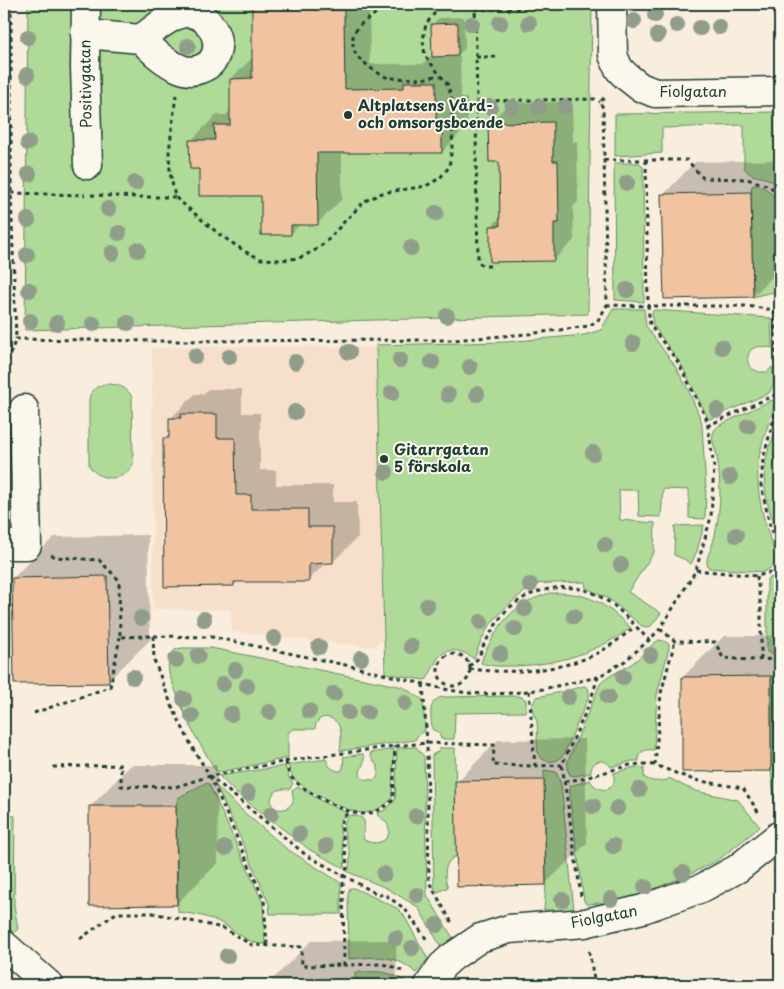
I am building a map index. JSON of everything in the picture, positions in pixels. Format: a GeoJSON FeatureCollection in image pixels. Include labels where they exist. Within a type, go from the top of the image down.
{"type":"FeatureCollection","features":[{"type":"Feature","properties":{"kind":"street","name":"Positivgatan"},"geometry":{"type":"LineString","coordinates":[[86,4],[88,165]]}},
{"type":"Feature","properties":{"kind":"street","name":"Fiolgatan"},"geometry":{"type":"LineString","coordinates":[[612,6],[613,55],[619,69],[640,87],[655,93],[780,91]]}},
{"type":"Feature","properties":{"kind":"street"},"geometry":{"type":"LineString","coordinates":[[85,34],[141,39],[159,56],[183,70],[197,70],[209,65],[216,56],[218,46],[216,33],[210,25],[202,17],[186,13],[164,22],[141,39]]}},
{"type":"Feature","properties":{"kind":"street"},"geometry":{"type":"LineString","coordinates":[[16,545],[24,409]]}},
{"type":"Feature","properties":{"kind":"street","name":"Fiolgatan"},"geometry":{"type":"LineString","coordinates":[[427,976],[452,956],[480,938],[509,929],[585,923],[644,909],[702,888],[737,869],[778,837]]}},
{"type":"Feature","properties":{"kind":"street"},"geometry":{"type":"LineString","coordinates":[[4,945],[49,985]]}},
{"type":"Feature","properties":{"kind":"path"},"geometry":{"type":"LineString","coordinates":[[4,369],[16,339],[11,193],[11,4]]}},
{"type":"Feature","properties":{"kind":"path"},"geometry":{"type":"LineString","coordinates":[[183,70],[175,100],[169,152],[170,172],[176,197],[220,235],[246,252],[262,259],[281,260],[299,258],[327,242],[342,223],[365,201],[382,193],[426,186],[440,178],[449,166],[453,124],[451,97],[448,85],[425,56],[423,40],[426,24],[442,4]]}},
{"type":"Feature","properties":{"kind":"path"},"geometry":{"type":"LineString","coordinates":[[476,4],[478,259],[482,265],[490,266]]}},
{"type":"Feature","properties":{"kind":"path"},"geometry":{"type":"LineString","coordinates":[[438,8],[405,6],[390,7],[379,11],[362,24],[353,34],[353,48],[357,57],[383,76],[423,79],[439,75]]}},
{"type":"Feature","properties":{"kind":"path"},"geometry":{"type":"LineString","coordinates":[[476,8],[612,6]]}},
{"type":"Feature","properties":{"kind":"path"},"geometry":{"type":"LineString","coordinates":[[476,57],[499,57]]}},
{"type":"Feature","properties":{"kind":"path"},"geometry":{"type":"LineString","coordinates":[[600,102],[626,76]]}},
{"type":"Feature","properties":{"kind":"path"},"geometry":{"type":"LineString","coordinates":[[16,339],[157,341],[452,340],[528,334],[589,326],[599,319],[607,305],[603,108],[600,102],[595,99],[477,101]]}},
{"type":"Feature","properties":{"kind":"path"},"geometry":{"type":"LineString","coordinates":[[604,160],[687,160],[703,178],[752,180],[770,186],[780,197]]}},
{"type":"Feature","properties":{"kind":"path"},"geometry":{"type":"LineString","coordinates":[[120,637],[212,637],[355,667],[444,689],[490,694],[543,689],[598,677],[625,661],[649,640],[660,629],[696,570],[711,516],[714,468],[707,420],[678,362],[650,325],[648,306],[646,160]]}},
{"type":"Feature","properties":{"kind":"path"},"geometry":{"type":"LineString","coordinates":[[607,305],[748,306],[774,310],[779,394],[778,404],[765,448],[760,478],[770,526],[780,553]]}},
{"type":"Feature","properties":{"kind":"path"},"geometry":{"type":"LineString","coordinates":[[707,426],[779,394]]}},
{"type":"Feature","properties":{"kind":"path"},"geometry":{"type":"LineString","coordinates":[[16,545],[55,557],[99,560],[119,580],[120,637],[110,687],[34,713]]}},
{"type":"Feature","properties":{"kind":"path"},"geometry":{"type":"LineString","coordinates":[[696,570],[757,576],[768,573],[780,564]]}},
{"type":"Feature","properties":{"kind":"path"},"geometry":{"type":"LineString","coordinates":[[757,576],[761,610],[761,659]]}},
{"type":"Feature","properties":{"kind":"path"},"geometry":{"type":"LineString","coordinates":[[469,667],[478,658],[490,635],[506,612],[516,603],[538,591],[566,587],[591,592],[605,599],[649,640]]}},
{"type":"Feature","properties":{"kind":"path"},"geometry":{"type":"LineString","coordinates":[[469,667],[493,671],[524,670],[563,665],[597,653],[636,627]]}},
{"type":"Feature","properties":{"kind":"path"},"geometry":{"type":"LineString","coordinates":[[660,629],[675,641],[715,642],[723,658],[780,660]]}},
{"type":"Feature","properties":{"kind":"path"},"geometry":{"type":"LineString","coordinates":[[152,636],[154,660],[171,704],[192,747],[210,776],[264,900],[267,946]]}},
{"type":"Feature","properties":{"kind":"path"},"geometry":{"type":"LineString","coordinates":[[655,766],[661,693],[675,641]]}},
{"type":"Feature","properties":{"kind":"path"},"geometry":{"type":"LineString","coordinates":[[453,654],[459,655],[466,660],[469,667],[469,675],[464,683],[455,686],[446,684],[440,678],[438,670],[439,664],[444,657],[453,654]]}},
{"type":"Feature","properties":{"kind":"path"},"geometry":{"type":"LineString","coordinates":[[595,985],[562,765],[590,702],[598,677]]}},
{"type":"Feature","properties":{"kind":"path"},"geometry":{"type":"LineString","coordinates":[[423,684],[427,743],[429,882],[466,948]]}},
{"type":"Feature","properties":{"kind":"path"},"geometry":{"type":"LineString","coordinates":[[444,689],[446,684]]}},
{"type":"Feature","properties":{"kind":"path"},"geometry":{"type":"LineString","coordinates":[[530,690],[535,766]]}},
{"type":"Feature","properties":{"kind":"path"},"geometry":{"type":"LineString","coordinates":[[53,767],[121,765],[121,786],[175,787],[210,776],[286,762],[427,743],[494,745],[493,765],[562,765]]}},
{"type":"Feature","properties":{"kind":"path"},"geometry":{"type":"LineString","coordinates":[[286,762],[289,774],[298,784],[321,798],[350,811],[365,814],[386,806],[393,800],[395,746]]}},
{"type":"Feature","properties":{"kind":"path"},"geometry":{"type":"LineString","coordinates":[[565,781],[581,779],[630,765],[643,764],[655,766],[694,780],[743,788],[778,837]]}},
{"type":"Feature","properties":{"kind":"path"},"geometry":{"type":"LineString","coordinates":[[80,939],[116,913],[153,913],[223,928],[252,945],[301,947],[302,966],[383,964],[427,976],[436,958],[425,936],[405,909],[384,894],[379,896],[306,855],[210,776]]}},
{"type":"Feature","properties":{"kind":"path"},"geometry":{"type":"LineString","coordinates":[[344,966],[343,876],[347,864],[341,824],[344,817],[350,811]]}},
{"type":"Feature","properties":{"kind":"shaded area","name":"Gitarrgatan 5 förskola"},"geometry":{"type":"Polygon","coordinates":[[[223,346],[412,347],[528,545],[372,647],[232,632],[231,610],[153,609],[152,348],[223,346]]]}},
{"type":"Feature","properties":{"kind":"green space"},"geometry":{"type":"Polygon","coordinates":[[[28,4],[592,4],[588,314],[25,330],[28,4]]]}},
{"type":"Feature","properties":{"kind":"green space"},"geometry":{"type":"Polygon","coordinates":[[[780,112],[780,189],[770,180],[755,176],[746,171],[744,167],[744,125],[662,128],[662,153],[615,156],[615,114],[780,112]]]}},
{"type":"Feature","properties":{"kind":"green space"},"geometry":{"type":"Polygon","coordinates":[[[614,163],[640,163],[643,167],[644,302],[615,300],[614,163]]]}},
{"type":"Feature","properties":{"kind":"green space"},"geometry":{"type":"Polygon","coordinates":[[[754,185],[760,185],[769,191],[780,205],[780,292],[753,297],[751,192],[754,185]]]}},
{"type":"Feature","properties":{"kind":"green space"},"geometry":{"type":"Polygon","coordinates":[[[613,309],[644,309],[646,326],[675,366],[688,389],[702,426],[706,489],[705,519],[689,518],[689,490],[663,489],[661,517],[639,516],[638,490],[619,490],[620,520],[655,523],[654,552],[628,592],[661,613],[651,626],[642,626],[609,599],[586,588],[585,582],[527,584],[528,589],[491,623],[474,659],[458,651],[445,652],[437,660],[427,679],[424,680],[385,673],[376,345],[505,342],[584,335],[601,330],[613,309]]]}},
{"type":"Feature","properties":{"kind":"green space"},"geometry":{"type":"Polygon","coordinates":[[[654,310],[771,318],[772,348],[754,348],[749,353],[748,360],[751,368],[759,372],[767,372],[772,367],[774,381],[769,393],[710,419],[708,418],[682,366],[653,325],[652,312],[654,310]]]}},
{"type":"Feature","properties":{"kind":"green space"},"geometry":{"type":"Polygon","coordinates":[[[105,384],[121,386],[132,397],[133,464],[124,475],[111,478],[99,475],[89,465],[89,400],[94,389],[105,384]]]}},
{"type":"Feature","properties":{"kind":"green space"},"geometry":{"type":"Polygon","coordinates":[[[772,400],[775,403],[760,451],[758,483],[764,521],[776,556],[775,562],[763,572],[709,568],[707,560],[715,534],[720,496],[718,462],[713,432],[720,425],[772,400]]]}},
{"type":"Feature","properties":{"kind":"green space"},"geometry":{"type":"Polygon","coordinates":[[[780,410],[780,539],[766,496],[764,474],[765,463],[777,427],[780,410]]]}},
{"type":"Feature","properties":{"kind":"green space"},"geometry":{"type":"Polygon","coordinates":[[[704,525],[697,551],[691,564],[674,555],[675,526],[704,525]]]}},
{"type":"Feature","properties":{"kind":"green space"},"geometry":{"type":"Polygon","coordinates":[[[780,572],[780,657],[767,652],[767,579],[780,572]]]}},
{"type":"Feature","properties":{"kind":"green space"},"geometry":{"type":"Polygon","coordinates":[[[550,593],[575,594],[595,600],[612,611],[631,628],[604,644],[561,660],[515,666],[494,666],[481,663],[491,641],[508,616],[530,600],[550,593]]]}},
{"type":"Feature","properties":{"kind":"green space"},"geometry":{"type":"Polygon","coordinates":[[[659,640],[669,644],[669,648],[657,695],[654,750],[646,750],[639,754],[639,761],[611,767],[605,762],[598,761],[593,765],[591,773],[570,775],[567,769],[568,761],[600,684],[608,677],[634,662],[659,640]]]}},
{"type":"Feature","properties":{"kind":"green space"},"geometry":{"type":"Polygon","coordinates":[[[181,648],[211,648],[403,687],[423,700],[425,730],[415,740],[340,751],[341,735],[339,726],[332,719],[326,717],[317,722],[315,729],[293,729],[288,733],[288,758],[220,772],[216,771],[193,732],[169,674],[168,657],[175,650],[181,648]]]}},
{"type":"Feature","properties":{"kind":"green space"},"geometry":{"type":"Polygon","coordinates":[[[776,664],[780,666],[780,802],[774,799],[771,771],[771,676],[776,677],[778,674],[776,664]]]}},
{"type":"Feature","properties":{"kind":"green space"},"geometry":{"type":"Polygon","coordinates":[[[584,686],[588,688],[589,696],[564,754],[555,761],[542,759],[537,745],[537,722],[532,709],[534,702],[537,697],[584,686]]]}},
{"type":"Feature","properties":{"kind":"green space"},"geometry":{"type":"Polygon","coordinates":[[[518,696],[526,700],[526,712],[455,713],[454,739],[441,739],[439,733],[432,729],[432,706],[437,699],[442,697],[518,696]]]}},
{"type":"Feature","properties":{"kind":"green space"},"geometry":{"type":"Polygon","coordinates":[[[416,747],[424,756],[427,895],[453,938],[441,947],[418,907],[386,888],[348,872],[350,856],[344,829],[346,819],[350,815],[362,818],[364,821],[364,840],[372,843],[379,842],[388,836],[388,826],[377,813],[385,810],[395,800],[397,748],[416,747]]]}},
{"type":"Feature","properties":{"kind":"green space"},"geometry":{"type":"Polygon","coordinates":[[[440,748],[455,748],[457,856],[449,861],[447,865],[445,878],[448,887],[438,892],[434,888],[432,755],[439,751],[440,748]]]}},
{"type":"Feature","properties":{"kind":"green space"},"geometry":{"type":"Polygon","coordinates":[[[394,749],[392,798],[378,809],[365,813],[345,808],[313,793],[291,775],[288,765],[326,759],[331,768],[341,771],[343,768],[343,757],[363,754],[364,762],[360,775],[363,779],[374,780],[377,778],[378,767],[370,753],[394,749]]]}},
{"type":"Feature","properties":{"kind":"green space"},"geometry":{"type":"Polygon","coordinates":[[[285,766],[293,783],[290,789],[281,789],[273,794],[272,805],[276,809],[289,807],[293,800],[292,791],[298,787],[327,804],[346,812],[339,823],[345,861],[344,868],[310,850],[236,793],[219,776],[285,766]]]}},
{"type":"Feature","properties":{"kind":"green space"},"geometry":{"type":"Polygon","coordinates":[[[635,767],[644,768],[644,777],[649,780],[661,781],[669,778],[696,791],[738,800],[760,827],[717,861],[690,874],[647,892],[614,902],[586,904],[584,901],[570,801],[570,786],[590,780],[595,786],[606,789],[612,786],[614,782],[614,773],[635,767]]]}},
{"type":"Feature","properties":{"kind":"green space"},"geometry":{"type":"Polygon","coordinates":[[[544,770],[556,772],[561,784],[574,911],[544,910],[546,885],[544,770]]]}},
{"type":"Feature","properties":{"kind":"green space"},"geometry":{"type":"Polygon","coordinates":[[[205,783],[209,784],[263,903],[265,944],[248,940],[212,919],[178,912],[176,806],[178,798],[205,783]]]}},
{"type":"Feature","properties":{"kind":"green space"},"geometry":{"type":"Polygon","coordinates":[[[216,786],[287,849],[341,884],[341,914],[270,914],[269,904],[216,786]]]}},
{"type":"Feature","properties":{"kind":"green space"},"geometry":{"type":"Polygon","coordinates":[[[6,815],[15,816],[14,905],[18,929],[14,933],[4,923],[4,820],[6,815]]]}},
{"type":"Feature","properties":{"kind":"green space"},"geometry":{"type":"Polygon","coordinates":[[[350,888],[354,888],[397,908],[403,914],[428,959],[416,973],[392,959],[376,957],[349,959],[348,893],[350,888]]]}},
{"type":"Feature","properties":{"kind":"green space"},"geometry":{"type":"Polygon","coordinates":[[[355,972],[388,973],[407,983],[407,985],[355,985],[355,972]]]}},
{"type":"Feature","properties":{"kind":"building","name":"Altplatsens Vård- och omsorgsboende"},"geometry":{"type":"Polygon","coordinates":[[[252,4],[316,4],[316,10],[344,10],[345,89],[404,88],[404,82],[436,82],[436,123],[442,123],[442,153],[317,153],[318,225],[291,225],[291,235],[261,235],[261,196],[199,196],[199,169],[190,169],[189,140],[215,140],[214,125],[230,125],[230,79],[252,78],[252,4]]]}},
{"type":"Feature","properties":{"kind":"building"},"geometry":{"type":"Polygon","coordinates":[[[458,23],[458,56],[432,57],[431,24],[458,23]]]}},
{"type":"Feature","properties":{"kind":"building"},"geometry":{"type":"Polygon","coordinates":[[[553,122],[553,161],[558,161],[559,223],[554,223],[554,261],[490,262],[490,226],[500,226],[499,162],[489,162],[488,123],[553,122]]]}},
{"type":"Feature","properties":{"kind":"building"},"geometry":{"type":"Polygon","coordinates":[[[751,192],[753,297],[664,299],[661,194],[751,192]]]}},
{"type":"Feature","properties":{"kind":"building"},"geometry":{"type":"Polygon","coordinates":[[[181,414],[217,414],[217,438],[235,438],[236,495],[251,495],[251,509],[308,509],[308,527],[333,527],[333,563],[309,564],[309,582],[234,582],[234,586],[164,587],[163,438],[169,438],[169,418],[181,418],[181,414]]]}},
{"type":"Feature","properties":{"kind":"building"},"geometry":{"type":"Polygon","coordinates":[[[107,576],[109,683],[14,684],[12,578],[107,576]]]}},
{"type":"Feature","properties":{"kind":"building"},"geometry":{"type":"Polygon","coordinates":[[[771,676],[771,771],[682,772],[682,677],[771,676]]]}},
{"type":"Feature","properties":{"kind":"building"},"geometry":{"type":"Polygon","coordinates":[[[544,780],[546,885],[457,887],[455,781],[544,780]]]}},
{"type":"Feature","properties":{"kind":"building"},"geometry":{"type":"Polygon","coordinates":[[[89,806],[176,806],[177,905],[89,906],[89,806]]]}},
{"type":"Feature","properties":{"kind":"place","name":"Altplatsens Vård- och omsorgsboende"},"geometry":{"type":"Point","coordinates":[348,115]}},
{"type":"Feature","properties":{"kind":"place","name":"Gitarrgatan 5 förskola"},"geometry":{"type":"Point","coordinates":[384,459]}}]}
